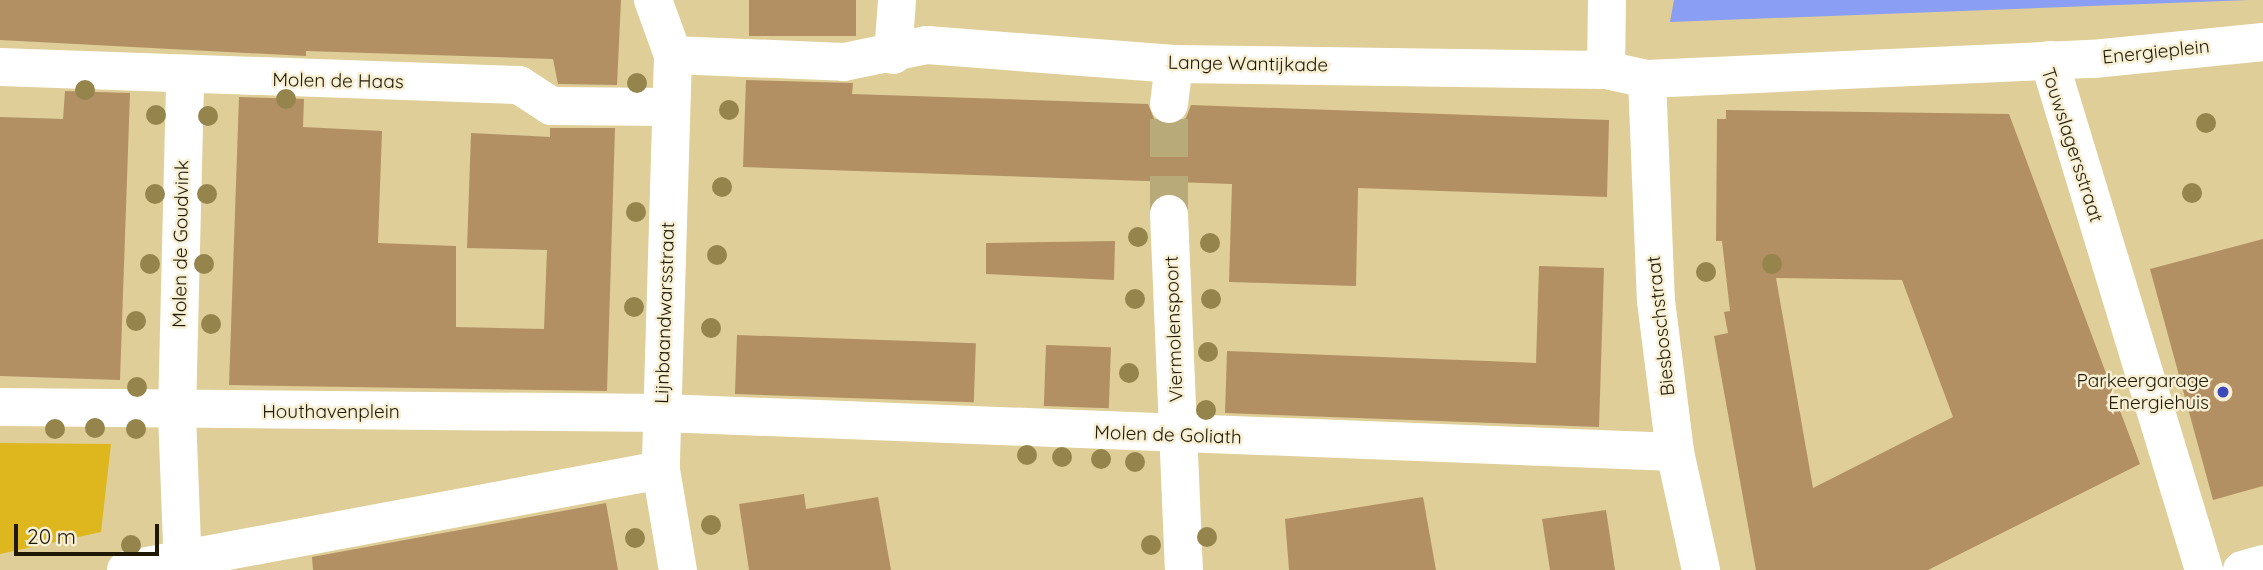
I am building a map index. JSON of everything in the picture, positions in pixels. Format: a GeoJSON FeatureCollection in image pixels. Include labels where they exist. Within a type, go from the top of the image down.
{"type":"FeatureCollection","features":[{"type":"Feature","properties":{"kind":"street"},"geometry":{"type":"LineString","coordinates":[[653,0],[673,55]]}},
{"type":"Feature","properties":{"kind":"street"},"geometry":{"type":"LineString","coordinates":[[893,55],[897,0]]}},
{"type":"Feature","properties":{"kind":"street"},"geometry":{"type":"LineString","coordinates":[[1606,70],[1607,0]]}},
{"type":"Feature","properties":{"kind":"street","name":"Energieplein"},"geometry":{"type":"LineString","coordinates":[[2049,60],[2263,42]]}},
{"type":"Feature","properties":{"kind":"street","name":"Lange Wantijkade"},"geometry":{"type":"LineString","coordinates":[[673,55],[844,62],[893,55],[927,45],[1174,64],[1606,70],[1647,79]]}},
{"type":"Feature","properties":{"kind":"street","name":"Lijnbaandwarsstraat"},"geometry":{"type":"LineString","coordinates":[[673,55],[661,470],[678,570]]}},
{"type":"Feature","properties":{"kind":"street","name":"Touwslagersstraat"},"geometry":{"type":"LineString","coordinates":[[1647,79],[2049,60],[2204,570]]}},
{"type":"Feature","properties":{"kind":"street"},"geometry":{"type":"LineString","coordinates":[[1170,104],[1174,64]]}},
{"type":"Feature","properties":{"kind":"street","name":"Molen de Haas"},"geometry":{"type":"LineString","coordinates":[[0,67],[185,77],[519,85],[551,106],[671,107]]}},
{"type":"Feature","properties":{"kind":"street","name":"Molen de Goudvink"},"geometry":{"type":"LineString","coordinates":[[182,565],[177,412],[185,77]]}},
{"type":"Feature","properties":{"kind":"street","name":"Biesboschstraat"},"geometry":{"type":"LineString","coordinates":[[1647,79],[1656,300],[1675,452],[1701,570]]}},
{"type":"Feature","properties":{"kind":"street","name":"Viermolenspoort"},"geometry":{"type":"LineString","coordinates":[[1170,214],[1184,570]]}},
{"type":"Feature","properties":{"kind":"street","name":"Houthavenplein"},"geometry":{"type":"LineString","coordinates":[[0,407],[177,412],[662,412]]}},
{"type":"Feature","properties":{"kind":"street","name":"Molen de Goliath"},"geometry":{"type":"LineString","coordinates":[[662,412],[1179,436],[1675,452]]}},
{"type":"Feature","properties":{"kind":"street"},"geometry":{"type":"LineString","coordinates":[[126,570],[182,565],[661,470]]}},
{"type":"Feature","properties":{"kind":"street"},"geometry":{"type":"LineString","coordinates":[[2242,570],[2263,564]]}},
{"type":"Feature","properties":{"kind":"shaded area"},"geometry":{"type":"Polygon","coordinates":[[[0,443],[111,444],[101,532],[0,554],[0,443]]]}},
{"type":"Feature","properties":{"kind":"water"},"geometry":{"type":"Polygon","coordinates":[[[1674,0],[2249,0],[1670,22],[1674,0]]]}},
{"type":"Feature","properties":{"kind":"building"},"geometry":{"type":"Polygon","coordinates":[[[0,0],[621,0],[617,85],[558,84],[553,59],[306,51],[306,56],[0,40],[0,0]]]}},
{"type":"Feature","properties":{"kind":"building"},"geometry":{"type":"Polygon","coordinates":[[[749,0],[856,0],[856,36],[749,36],[749,0]]]}},
{"type":"Feature","properties":{"kind":"building"},"geometry":{"type":"Polygon","coordinates":[[[746,80],[853,83],[852,94],[1148,104],[1155,121],[1167,126],[1186,118],[1191,105],[1609,120],[1607,197],[1358,188],[1356,286],[1229,282],[1232,184],[743,167],[746,80]]]}},
{"type":"Feature","properties":{"kind":"building"},"geometry":{"type":"Polygon","coordinates":[[[65,91],[130,93],[120,380],[0,376],[0,117],[63,119],[65,91]]]}},
{"type":"Feature","properties":{"kind":"building"},"geometry":{"type":"Polygon","coordinates":[[[239,97],[304,99],[303,127],[382,131],[378,243],[456,246],[456,327],[544,329],[547,250],[467,248],[471,133],[550,137],[550,128],[615,128],[607,391],[229,385],[239,97]]]}},
{"type":"Feature","properties":{"kind":"building"},"geometry":{"type":"Polygon","coordinates":[[[1726,110],[2009,114],[2140,464],[1928,570],[1756,570],[1714,336],[1728,333],[1724,312],[1730,311],[1722,241],[1716,241],[1717,119],[1726,119],[1726,110]],[[1776,278],[1813,488],[1953,417],[1902,280],[1776,278]]]}},
{"type":"Feature","properties":{"kind":"building","name":"Parkeergarage Energiehuis"},"geometry":{"type":"Polygon","coordinates":[[[2263,239],[2263,486],[2213,500],[2150,269],[2263,239]]]}},
{"type":"Feature","properties":{"kind":"building"},"geometry":{"type":"Polygon","coordinates":[[[1115,241],[1114,280],[986,274],[986,243],[1115,241]]]}},
{"type":"Feature","properties":{"kind":"building"},"geometry":{"type":"Polygon","coordinates":[[[1539,266],[1604,268],[1599,427],[1225,413],[1227,351],[1536,363],[1539,266]]]}},
{"type":"Feature","properties":{"kind":"building"},"geometry":{"type":"Polygon","coordinates":[[[737,335],[976,343],[974,402],[735,394],[737,335]]]}},
{"type":"Feature","properties":{"kind":"building"},"geometry":{"type":"Polygon","coordinates":[[[1046,345],[1111,347],[1109,408],[1044,406],[1046,345]]]}},
{"type":"Feature","properties":{"kind":"building"},"geometry":{"type":"Polygon","coordinates":[[[804,494],[806,509],[878,497],[891,570],[749,570],[739,504],[804,494]]]}},
{"type":"Feature","properties":{"kind":"building"},"geometry":{"type":"Polygon","coordinates":[[[1423,497],[1436,570],[1289,570],[1285,519],[1423,497]]]}},
{"type":"Feature","properties":{"kind":"building"},"geometry":{"type":"Polygon","coordinates":[[[606,503],[618,570],[313,570],[312,557],[606,503]]]}},
{"type":"Feature","properties":{"kind":"building"},"geometry":{"type":"Polygon","coordinates":[[[1606,510],[1615,570],[1550,570],[1542,519],[1606,510]]]}},
{"type":"Feature","properties":{"kind":"tunnel"},"geometry":{"type":"LineString","coordinates":[[1169,104],[1169,214]]}},
{"type":"Feature","properties":{"kind":"place","name":"Parkeergarage Energiehuis"},"geometry":{"type":"Point","coordinates":[2223,392]}}]}
